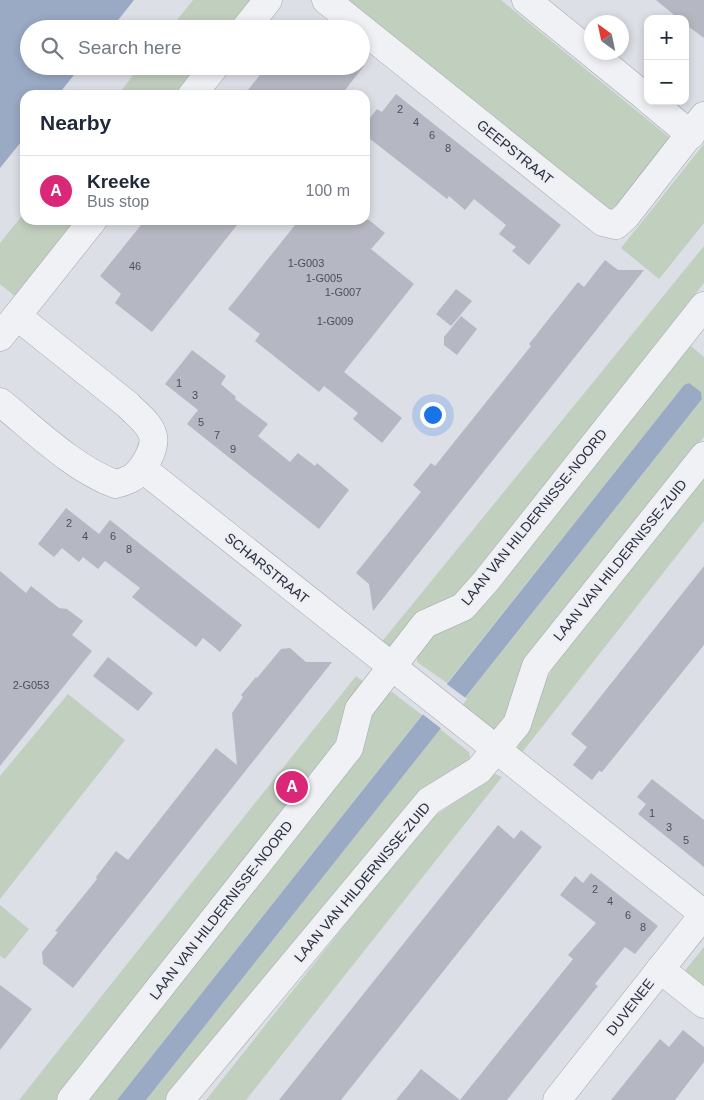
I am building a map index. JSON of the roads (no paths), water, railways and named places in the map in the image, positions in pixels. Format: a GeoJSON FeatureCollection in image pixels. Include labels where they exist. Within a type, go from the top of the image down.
{"type":"FeatureCollection","features":[{"type":"Feature","properties":{"kind":"street"},"geometry":{"type":"LineString","coordinates":[[252,20],[268,0]]}},
{"type":"Feature","properties":{"kind":"street","name":"GEEPSTRAAT"},"geometry":{"type":"LineString","coordinates":[[326,0],[351,20]]}},
{"type":"Feature","properties":{"kind":"street"},"geometry":{"type":"LineString","coordinates":[[526,0],[644,96]]}},
{"type":"Feature","properties":{"kind":"street","name":"GEEPSTRAAT"},"geometry":{"type":"LineString","coordinates":[[370,35],[603,222],[616,225],[626,216],[698,125]]}},
{"type":"Feature","properties":{"kind":"street"},"geometry":{"type":"LineString","coordinates":[[196,90],[208,75]]}},
{"type":"Feature","properties":{"kind":"street"},"geometry":{"type":"LineString","coordinates":[[659,105],[698,125]]}},
{"type":"Feature","properties":{"kind":"street"},"geometry":{"type":"LineString","coordinates":[[0,337],[89,225]]}},
{"type":"Feature","properties":{"kind":"street","name":"LAAN VAN HILDERNISSE-NOORD"},"geometry":{"type":"LineString","coordinates":[[71,1100],[349,748],[359,710],[425,624],[463,607],[486,581],[704,306]]}},
{"type":"Feature","properties":{"kind":"street"},"geometry":{"type":"LineString","coordinates":[[0,402],[96,476],[116,484],[131,479],[143,469],[151,451],[153,436],[144,421],[17,316]]}},
{"type":"Feature","properties":{"kind":"street","name":"LAAN VAN HILDERNISSE-ZUID"},"geometry":{"type":"LineString","coordinates":[[180,1100],[429,802],[479,770],[517,724],[536,666],[704,456]]}},
{"type":"Feature","properties":{"kind":"street","name":"SCHARSTRAAT"},"geometry":{"type":"LineString","coordinates":[[143,469],[704,914]]}},
{"type":"Feature","properties":{"kind":"street","name":"DUVENEE"},"geometry":{"type":"LineString","coordinates":[[557,1100],[704,914]]}},
{"type":"Feature","properties":{"kind":"street"},"geometry":{"type":"LineString","coordinates":[[660,969],[704,1004]]}},
{"type":"Feature","properties":{"kind":"water"},"geometry":{"type":"Polygon","coordinates":[[[0,0],[134,0],[118,20],[20,20],[20,75],[74,75],[62,90],[20,90],[20,143],[0,168],[0,0]]]}},
{"type":"Feature","properties":{"kind":"water"},"geometry":{"type":"Polygon","coordinates":[[[689,383],[701,392],[702,399],[146,1100],[117,1100],[684,385],[689,383]]]}},
{"type":"Feature","properties":{"kind":"place","name":"Kreeke"},"geometry":{"type":"Point","coordinates":[292,787]}}]}
